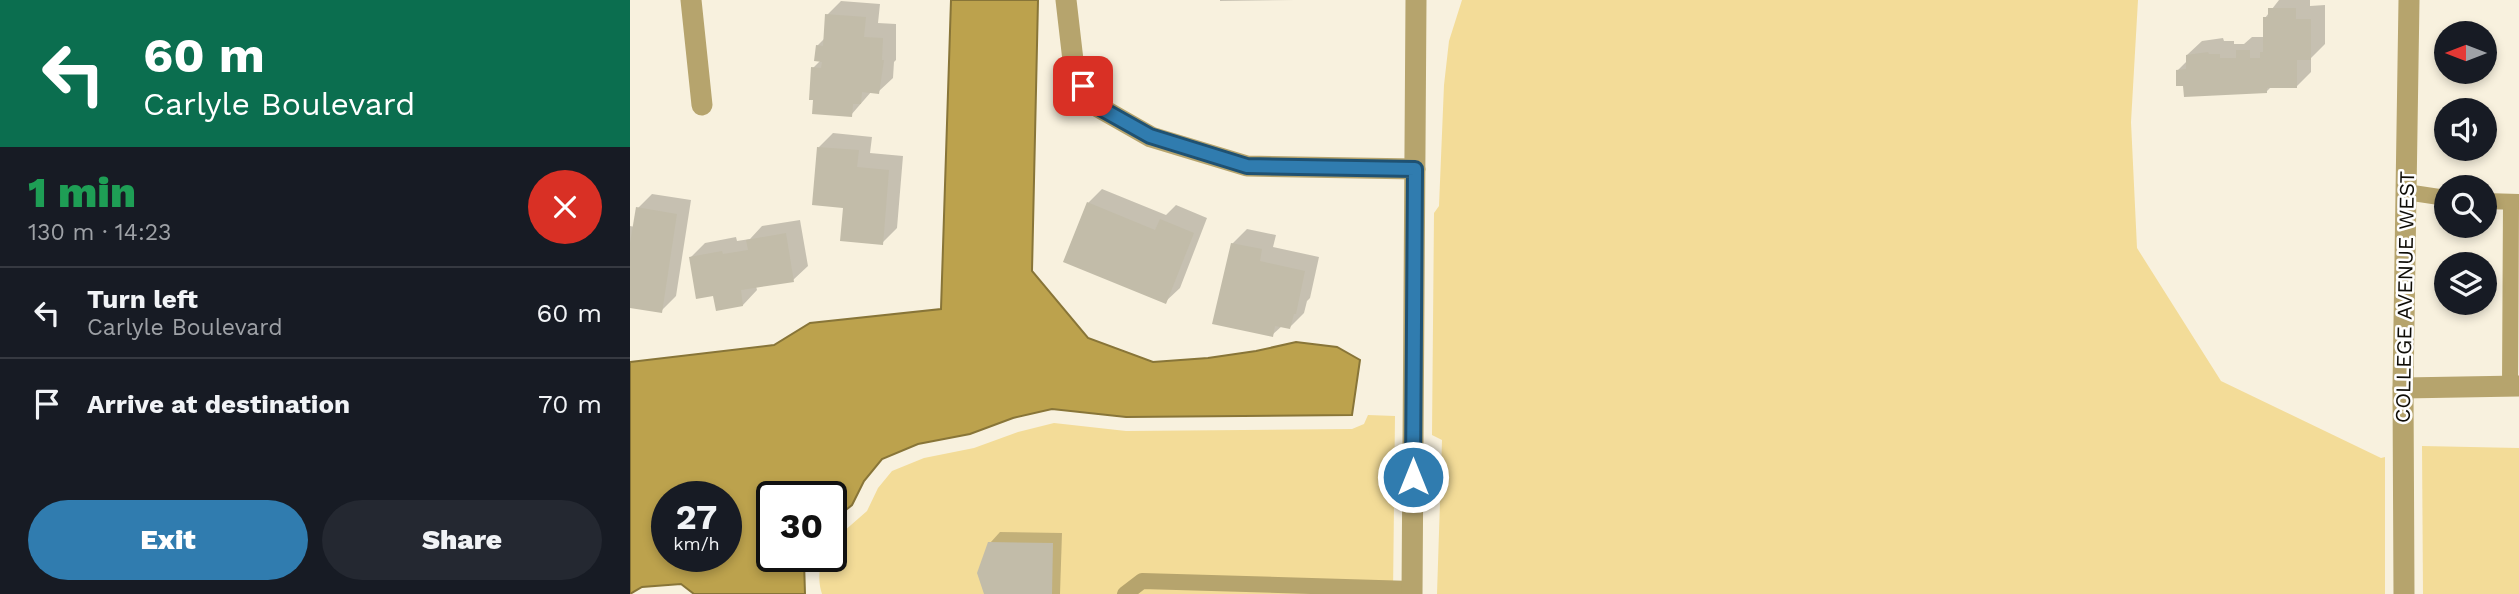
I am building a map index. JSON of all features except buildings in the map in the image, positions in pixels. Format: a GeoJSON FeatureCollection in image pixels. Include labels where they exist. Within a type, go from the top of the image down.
{"type":"FeatureCollection","features":[{"type":"Feature","properties":{"kind":"street"},"geometry":{"type":"LineString","coordinates":[[691,0],[702,105]]}},
{"type":"Feature","properties":{"kind":"street"},"geometry":{"type":"LineString","coordinates":[[1066,0],[1074,69],[1093,104],[1150,136],[1247,166],[1415,169]]}},
{"type":"Feature","properties":{"kind":"street"},"geometry":{"type":"LineString","coordinates":[[1412,591],[1416,0]]}},
{"type":"Feature","properties":{"kind":"street","name":"COLLEGE AVENUE WEST"},"geometry":{"type":"LineString","coordinates":[[2404,594],[2403,388],[2409,0]]}},
{"type":"Feature","properties":{"kind":"street"},"geometry":{"type":"LineString","coordinates":[[2403,388],[2514,386]]}},
{"type":"Feature","properties":{"kind":"lane"},"geometry":{"type":"LineString","coordinates":[[2406,192],[2434,196]]}},
{"type":"Feature","properties":{"kind":"lane"},"geometry":{"type":"LineString","coordinates":[[2497,201],[2515,202],[2514,386]]}},
{"type":"Feature","properties":{"kind":"lane"},"geometry":{"type":"LineString","coordinates":[[1125,594],[1142,581],[1412,591]]}},
{"type":"Feature","properties":{"kind":"shaded area"},"geometry":{"type":"Polygon","coordinates":[[[951,0],[1038,0],[1032,271],[1088,338],[1153,362],[1208,358],[1296,342],[1337,347],[1360,360],[1352,415],[1126,417],[1052,409],[1013,418],[970,434],[918,444],[882,459],[864,481],[852,505],[847,509],[847,481],[756,481],[756,572],[804,572],[805,594],[694,594],[681,584],[642,587],[630,594],[630,362],[774,345],[810,323],[941,309],[951,0]]]}},
{"type":"Feature","properties":{"kind":"shaded area"},"geometry":{"type":"Polygon","coordinates":[[[1462,0],[2138,0],[2131,122],[2137,248],[2221,381],[2381,458],[2385,457],[2385,594],[1437,594],[1442,440],[1432,435],[1434,213],[1439,206],[1444,85],[1449,41],[1462,0]]]}},
{"type":"Feature","properties":{"kind":"shaded area"},"geometry":{"type":"Polygon","coordinates":[[[1368,415],[1395,416],[1393,594],[822,594],[820,572],[847,572],[847,528],[867,511],[878,488],[892,471],[924,458],[974,448],[1018,432],[1054,423],[1126,431],[1352,429],[1364,424],[1368,415]]]}},
{"type":"Feature","properties":{"kind":"shaded area"},"geometry":{"type":"Polygon","coordinates":[[[2422,446],[2519,448],[2519,594],[2423,594],[2422,446]]]}},
{"type":"Feature","properties":{"kind":"route"},"geometry":{"type":"LineString","coordinates":[[1083,86],[1093,104],[1150,136],[1247,166],[1415,169],[1413,477]]}}]}
